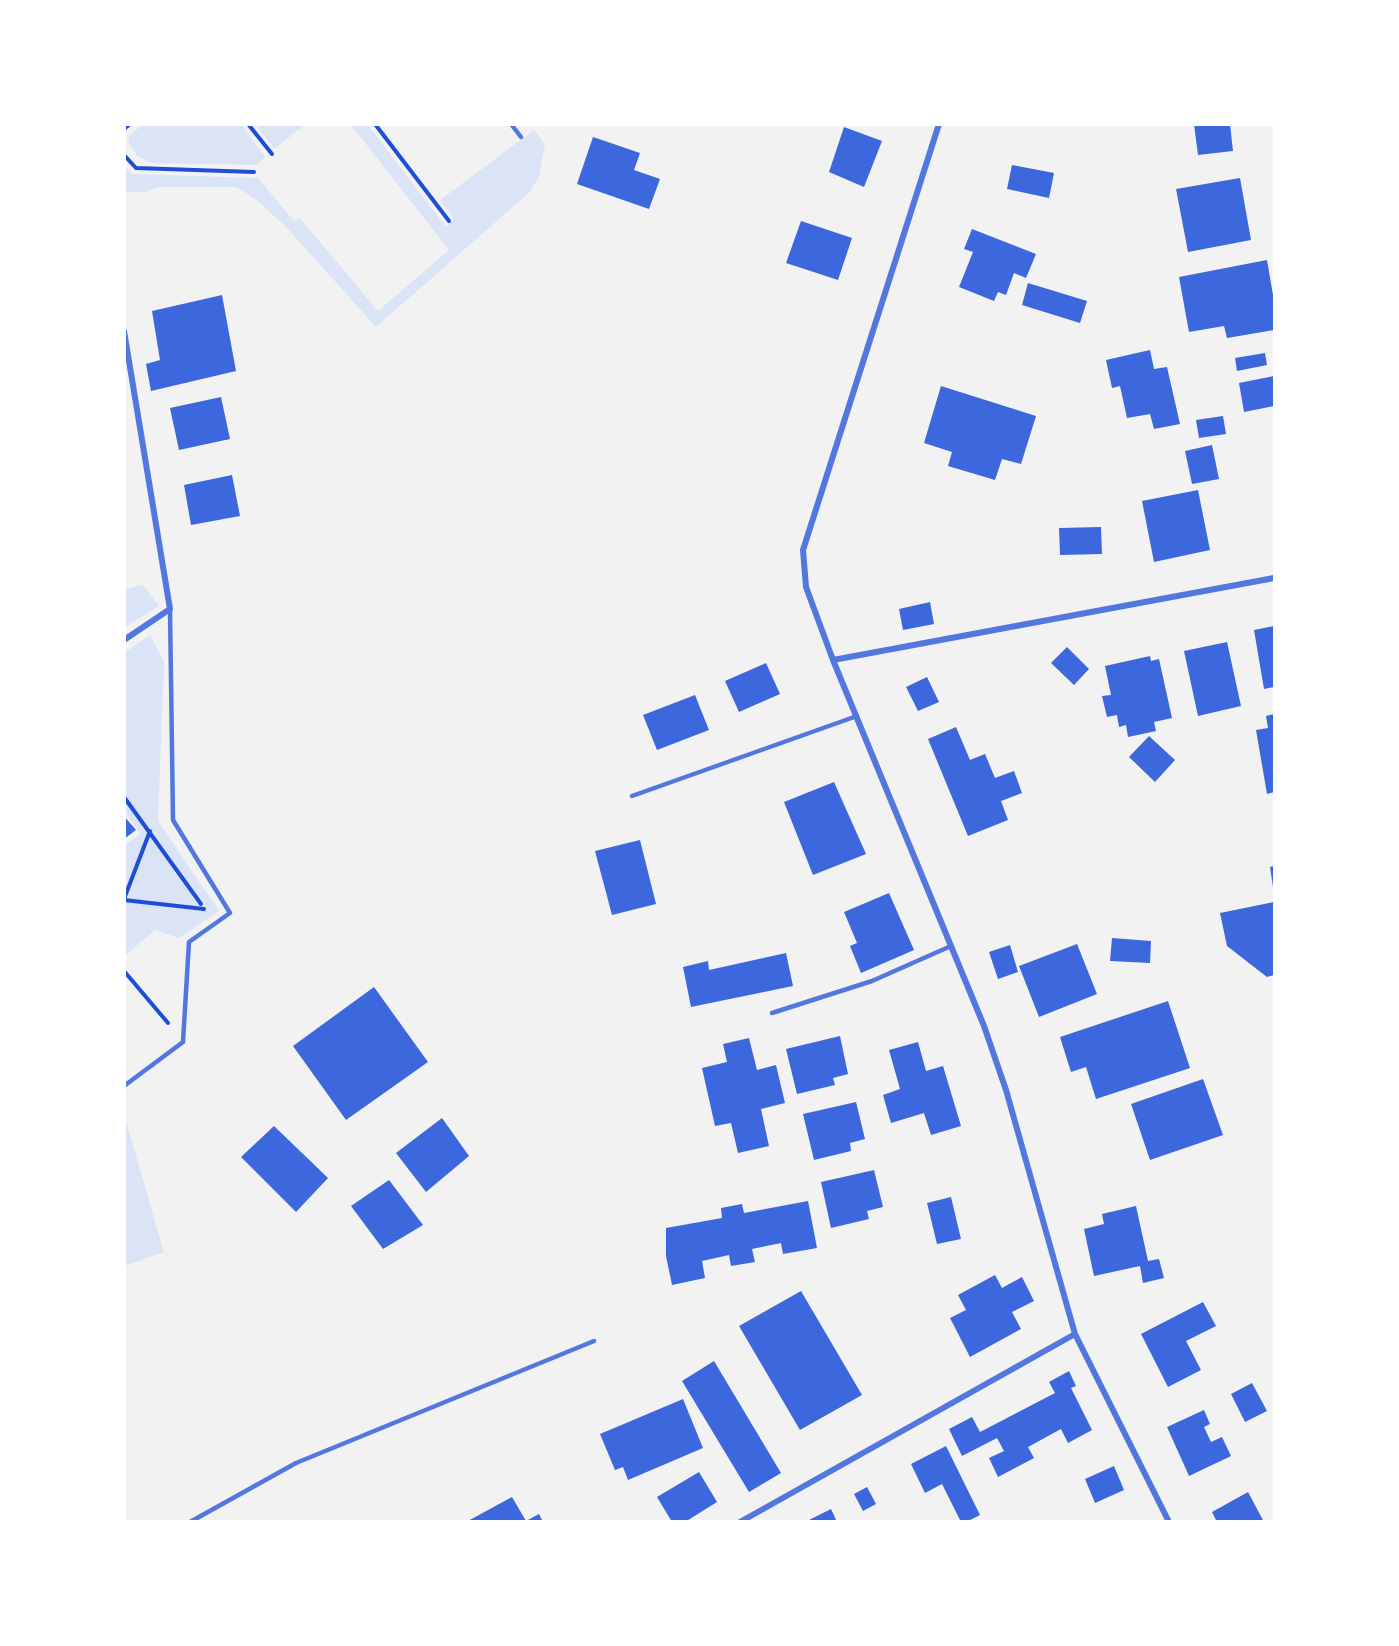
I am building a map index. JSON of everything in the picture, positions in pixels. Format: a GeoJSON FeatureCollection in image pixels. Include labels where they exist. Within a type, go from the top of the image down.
{"type":"FeatureCollection","features":[{"type":"Feature","properties":{"kind":"street"},"geometry":{"type":"LineString","coordinates":[[939,124],[803,550],[806,587],[833,660],[984,1026],[1006,1090],[1075,1334],[1169,1521]]}},
{"type":"Feature","properties":{"kind":"street"},"geometry":{"type":"LineString","coordinates":[[124,331],[170,609],[124,640]]}},
{"type":"Feature","properties":{"kind":"street"},"geometry":{"type":"LineString","coordinates":[[833,660],[1275,578]]}},
{"type":"Feature","properties":{"kind":"street"},"geometry":{"type":"LineString","coordinates":[[740,1521],[1075,1334]]}},
{"type":"Feature","properties":{"kind":"lane"},"geometry":{"type":"LineString","coordinates":[[511,124],[521,137]]}},
{"type":"Feature","properties":{"kind":"lane"},"geometry":{"type":"LineString","coordinates":[[124,1086],[183,1042],[189,942],[230,913],[173,820],[170,609]]}},
{"type":"Feature","properties":{"kind":"lane"},"geometry":{"type":"LineString","coordinates":[[632,796],[857,716]]}},
{"type":"Feature","properties":{"kind":"lane"},"geometry":{"type":"LineString","coordinates":[[772,1013],[872,981],[951,946]]}},
{"type":"Feature","properties":{"kind":"lane"},"geometry":{"type":"LineString","coordinates":[[190,1521],[296,1463],[594,1341]]}},
{"type":"Feature","properties":{"kind":"path"},"geometry":{"type":"LineString","coordinates":[[248,124],[272,154]]}},
{"type":"Feature","properties":{"kind":"path"},"geometry":{"type":"LineString","coordinates":[[375,124],[449,221]]}},
{"type":"Feature","properties":{"kind":"path"},"geometry":{"type":"LineString","coordinates":[[124,156],[136,168],[254,172]]}},
{"type":"Feature","properties":{"kind":"path"},"geometry":{"type":"LineString","coordinates":[[124,797],[205,909]]}},
{"type":"Feature","properties":{"kind":"path"},"geometry":{"type":"LineString","coordinates":[[150,831],[124,900],[230,913]]}},
{"type":"Feature","properties":{"kind":"path"},"geometry":{"type":"LineString","coordinates":[[124,971],[183,1042]]}},
{"type":"Feature","properties":{"kind":"shaded area"},"geometry":{"type":"Polygon","coordinates":[[[142,125],[242,125],[265,157],[257,165],[152,163],[137,156],[128,142],[129,136],[142,125]]]}},
{"type":"Feature","properties":{"kind":"shaded area"},"geometry":{"type":"Polygon","coordinates":[[[256,125],[305,125],[274,149],[256,125]]]}},
{"type":"Feature","properties":{"kind":"shaded area"},"geometry":{"type":"Polygon","coordinates":[[[351,125],[368,125],[446,227],[454,219],[440,200],[534,130],[545,144],[539,177],[530,192],[376,327],[287,228],[259,202],[237,187],[157,187],[146,192],[126,192],[125,190],[125,167],[132,174],[258,178],[294,221],[300,218],[378,311],[449,250],[351,125]]]}},
{"type":"Feature","properties":{"kind":"shaded area"},"geometry":{"type":"Polygon","coordinates":[[[143,585],[159,606],[125,627],[125,589],[143,585]]]}},
{"type":"Feature","properties":{"kind":"shaded area"},"geometry":{"type":"Polygon","coordinates":[[[150,635],[164,661],[158,821],[219,911],[179,938],[155,930],[127,954],[124,951],[124,847],[140,833],[125,812],[125,652],[150,635]]]}},
{"type":"Feature","properties":{"kind":"shaded area"},"geometry":{"type":"Polygon","coordinates":[[[125,1118],[164,1252],[124,1266],[125,1118]]]}},
{"type":"Feature","properties":{"kind":"building"},"geometry":{"type":"Polygon","coordinates":[[[1194,124],[1230,124],[1233,151],[1198,155],[1194,124]]]}},
{"type":"Feature","properties":{"kind":"building"},"geometry":{"type":"Polygon","coordinates":[[[844,127],[882,141],[864,187],[829,172],[844,127]]]}},
{"type":"Feature","properties":{"kind":"building"},"geometry":{"type":"Polygon","coordinates":[[[593,137],[640,153],[634,170],[660,179],[649,209],[577,184],[593,137]]]}},
{"type":"Feature","properties":{"kind":"building"},"geometry":{"type":"Polygon","coordinates":[[[1012,165],[1054,173],[1049,198],[1007,189],[1012,165]]]}},
{"type":"Feature","properties":{"kind":"building"},"geometry":{"type":"Polygon","coordinates":[[[1240,178],[1251,240],[1188,252],[1176,189],[1240,178]]]}},
{"type":"Feature","properties":{"kind":"building"},"geometry":{"type":"Polygon","coordinates":[[[801,221],[852,238],[838,280],[786,263],[801,221]]]}},
{"type":"Feature","properties":{"kind":"building"},"geometry":{"type":"Polygon","coordinates":[[[972,229],[1036,254],[1026,278],[1014,273],[1006,295],[998,292],[994,301],[959,287],[973,252],[964,249],[972,229]]]}},
{"type":"Feature","properties":{"kind":"building"},"geometry":{"type":"Polygon","coordinates":[[[1267,260],[1274,301],[1274,330],[1227,338],[1224,326],[1189,332],[1179,277],[1267,260]]]}},
{"type":"Feature","properties":{"kind":"building"},"geometry":{"type":"Polygon","coordinates":[[[1028,283],[1087,301],[1080,323],[1022,305],[1028,283]]]}},
{"type":"Feature","properties":{"kind":"building"},"geometry":{"type":"Polygon","coordinates":[[[222,295],[236,371],[151,391],[146,364],[160,360],[152,311],[222,295]]]}},
{"type":"Feature","properties":{"kind":"building"},"geometry":{"type":"Polygon","coordinates":[[[1150,350],[1154,369],[1167,367],[1180,424],[1154,429],[1150,414],[1127,418],[1120,386],[1112,388],[1106,360],[1150,350]]]}},
{"type":"Feature","properties":{"kind":"building"},"geometry":{"type":"Polygon","coordinates":[[[1265,353],[1267,365],[1237,371],[1235,358],[1265,353]]]}},
{"type":"Feature","properties":{"kind":"building"},"geometry":{"type":"Polygon","coordinates":[[[1274,376],[1274,406],[1244,412],[1239,383],[1274,376]]]}},
{"type":"Feature","properties":{"kind":"building"},"geometry":{"type":"Polygon","coordinates":[[[941,386],[1036,416],[1021,464],[1002,459],[995,480],[948,466],[952,452],[924,443],[941,386]]]}},
{"type":"Feature","properties":{"kind":"building"},"geometry":{"type":"Polygon","coordinates":[[[221,397],[230,439],[179,450],[170,408],[221,397]]]}},
{"type":"Feature","properties":{"kind":"building"},"geometry":{"type":"Polygon","coordinates":[[[1223,416],[1226,434],[1199,438],[1196,420],[1223,416]]]}},
{"type":"Feature","properties":{"kind":"building"},"geometry":{"type":"Polygon","coordinates":[[[1212,445],[1219,479],[1192,484],[1185,451],[1212,445]]]}},
{"type":"Feature","properties":{"kind":"building"},"geometry":{"type":"Polygon","coordinates":[[[232,475],[240,516],[191,525],[184,485],[232,475]]]}},
{"type":"Feature","properties":{"kind":"building"},"geometry":{"type":"Polygon","coordinates":[[[1198,490],[1210,550],[1154,562],[1142,501],[1198,490]]]}},
{"type":"Feature","properties":{"kind":"building"},"geometry":{"type":"Polygon","coordinates":[[[1101,527],[1102,554],[1060,555],[1059,528],[1101,527]]]}},
{"type":"Feature","properties":{"kind":"building"},"geometry":{"type":"Polygon","coordinates":[[[930,602],[934,624],[903,630],[899,609],[930,602]]]}},
{"type":"Feature","properties":{"kind":"building"},"geometry":{"type":"Polygon","coordinates":[[[1274,626],[1274,687],[1264,689],[1254,630],[1274,626]]]}},
{"type":"Feature","properties":{"kind":"building"},"geometry":{"type":"Polygon","coordinates":[[[1227,642],[1241,706],[1198,716],[1184,651],[1227,642]]]}},
{"type":"Feature","properties":{"kind":"building"},"geometry":{"type":"Polygon","coordinates":[[[1067,647],[1089,669],[1074,685],[1051,663],[1067,647]]]}},
{"type":"Feature","properties":{"kind":"building"},"geometry":{"type":"Polygon","coordinates":[[[1150,656],[1151,661],[1159,659],[1172,718],[1154,722],[1156,731],[1128,737],[1126,725],[1119,727],[1117,715],[1107,717],[1102,696],[1111,695],[1105,666],[1150,656]]]}},
{"type":"Feature","properties":{"kind":"building"},"geometry":{"type":"Polygon","coordinates":[[[766,663],[780,694],[739,712],[725,681],[766,663]]]}},
{"type":"Feature","properties":{"kind":"building"},"geometry":{"type":"Polygon","coordinates":[[[927,677],[939,702],[918,711],[906,687],[927,677]]]}},
{"type":"Feature","properties":{"kind":"building"},"geometry":{"type":"Polygon","coordinates":[[[695,695],[709,730],[657,750],[643,715],[695,695]]]}},
{"type":"Feature","properties":{"kind":"building"},"geometry":{"type":"Polygon","coordinates":[[[1274,714],[1274,792],[1267,794],[1256,730],[1268,728],[1266,716],[1274,714]]]}},
{"type":"Feature","properties":{"kind":"building"},"geometry":{"type":"Polygon","coordinates":[[[956,727],[970,760],[985,754],[995,778],[1014,771],[1022,793],[1001,801],[1008,820],[968,836],[928,739],[956,727]]]}},
{"type":"Feature","properties":{"kind":"building"},"geometry":{"type":"Polygon","coordinates":[[[1149,736],[1175,760],[1155,782],[1129,757],[1149,736]]]}},
{"type":"Feature","properties":{"kind":"building"},"geometry":{"type":"Polygon","coordinates":[[[834,782],[866,854],[813,875],[784,802],[834,782]]]}},
{"type":"Feature","properties":{"kind":"building"},"geometry":{"type":"Polygon","coordinates":[[[124,816],[136,830],[124,839],[124,816]]]}},
{"type":"Feature","properties":{"kind":"building"},"geometry":{"type":"Polygon","coordinates":[[[640,840],[656,904],[612,915],[595,851],[640,840]]]}},
{"type":"Feature","properties":{"kind":"building"},"geometry":{"type":"Polygon","coordinates":[[[1274,866],[1274,887],[1273,887],[1270,867],[1274,866]]]}},
{"type":"Feature","properties":{"kind":"building"},"geometry":{"type":"Polygon","coordinates":[[[889,893],[914,950],[861,973],[850,946],[857,943],[844,912],[889,893]]]}},
{"type":"Feature","properties":{"kind":"building"},"geometry":{"type":"Polygon","coordinates":[[[1274,902],[1274,975],[1267,977],[1227,946],[1220,913],[1274,902]]]}},
{"type":"Feature","properties":{"kind":"building"},"geometry":{"type":"Polygon","coordinates":[[[1112,938],[1151,941],[1150,963],[1110,961],[1112,938]]]}},
{"type":"Feature","properties":{"kind":"building"},"geometry":{"type":"Polygon","coordinates":[[[1077,944],[1097,994],[1039,1017],[1019,966],[1077,944]]]}},
{"type":"Feature","properties":{"kind":"building"},"geometry":{"type":"Polygon","coordinates":[[[1010,945],[1018,972],[998,979],[989,952],[1010,945]]]}},
{"type":"Feature","properties":{"kind":"building"},"geometry":{"type":"Polygon","coordinates":[[[786,953],[793,986],[691,1007],[683,967],[708,961],[709,970],[786,953]]]}},
{"type":"Feature","properties":{"kind":"building"},"geometry":{"type":"Polygon","coordinates":[[[374,987],[428,1062],[346,1120],[293,1046],[374,987]]]}},
{"type":"Feature","properties":{"kind":"building"},"geometry":{"type":"Polygon","coordinates":[[[1168,1001],[1190,1068],[1096,1099],[1086,1067],[1071,1072],[1060,1037],[1168,1001]]]}},
{"type":"Feature","properties":{"kind":"building"},"geometry":{"type":"Polygon","coordinates":[[[840,1036],[848,1074],[833,1078],[835,1085],[797,1094],[786,1049],[840,1036]]]}},
{"type":"Feature","properties":{"kind":"building"},"geometry":{"type":"Polygon","coordinates":[[[749,1038],[757,1070],[776,1065],[785,1103],[761,1109],[769,1146],[738,1153],[731,1123],[715,1126],[702,1068],[727,1062],[723,1044],[749,1038]]]}},
{"type":"Feature","properties":{"kind":"building"},"geometry":{"type":"Polygon","coordinates":[[[918,1042],[926,1071],[943,1066],[961,1126],[931,1135],[924,1113],[891,1123],[883,1095],[900,1089],[889,1050],[918,1042]]]}},
{"type":"Feature","properties":{"kind":"building"},"geometry":{"type":"Polygon","coordinates":[[[1203,1079],[1223,1135],[1150,1160],[1131,1104],[1203,1079]]]}},
{"type":"Feature","properties":{"kind":"building"},"geometry":{"type":"Polygon","coordinates":[[[856,1102],[865,1139],[850,1143],[851,1151],[814,1160],[803,1114],[856,1102]]]}},
{"type":"Feature","properties":{"kind":"building"},"geometry":{"type":"Polygon","coordinates":[[[442,1118],[469,1156],[426,1192],[396,1153],[442,1118]]]}},
{"type":"Feature","properties":{"kind":"building"},"geometry":{"type":"Polygon","coordinates":[[[274,1126],[328,1178],[296,1212],[241,1157],[274,1126]]]}},
{"type":"Feature","properties":{"kind":"building"},"geometry":{"type":"Polygon","coordinates":[[[874,1170],[883,1207],[867,1211],[869,1219],[831,1228],[821,1182],[874,1170]]]}},
{"type":"Feature","properties":{"kind":"building"},"geometry":{"type":"Polygon","coordinates":[[[389,1180],[423,1225],[383,1249],[351,1206],[389,1180]]]}},
{"type":"Feature","properties":{"kind":"building"},"geometry":{"type":"Polygon","coordinates":[[[951,1197],[961,1239],[937,1244],[927,1203],[951,1197]]]}},
{"type":"Feature","properties":{"kind":"building"},"geometry":{"type":"Polygon","coordinates":[[[808,1201],[817,1248],[783,1254],[781,1243],[752,1249],[755,1262],[731,1266],[729,1255],[702,1261],[705,1278],[672,1285],[666,1256],[666,1228],[722,1218],[721,1208],[742,1204],[744,1213],[808,1201]]]}},
{"type":"Feature","properties":{"kind":"building"},"geometry":{"type":"Polygon","coordinates":[[[1136,1206],[1148,1261],[1159,1259],[1164,1278],[1143,1283],[1140,1266],[1094,1276],[1084,1229],[1104,1224],[1102,1214],[1136,1206]]]}},
{"type":"Feature","properties":{"kind":"building"},"geometry":{"type":"Polygon","coordinates":[[[995,1275],[1002,1288],[1022,1277],[1034,1301],[1012,1312],[1021,1329],[970,1357],[950,1318],[966,1310],[958,1295],[995,1275]]]}},
{"type":"Feature","properties":{"kind":"building"},"geometry":{"type":"Polygon","coordinates":[[[801,1291],[862,1395],[800,1430],[739,1326],[801,1291]]]}},
{"type":"Feature","properties":{"kind":"building"},"geometry":{"type":"Polygon","coordinates":[[[1203,1302],[1216,1326],[1186,1341],[1201,1370],[1168,1387],[1141,1334],[1203,1302]]]}},
{"type":"Feature","properties":{"kind":"building"},"geometry":{"type":"Polygon","coordinates":[[[714,1361],[781,1473],[749,1492],[682,1381],[714,1361]]]}},
{"type":"Feature","properties":{"kind":"building"},"geometry":{"type":"Polygon","coordinates":[[[1069,1371],[1076,1386],[1071,1388],[1092,1430],[1068,1443],[1061,1429],[1028,1447],[1034,1458],[998,1477],[989,1458],[1004,1451],[997,1438],[962,1456],[949,1429],[972,1417],[980,1432],[1055,1393],[1049,1382],[1069,1371]]]}},
{"type":"Feature","properties":{"kind":"building"},"geometry":{"type":"Polygon","coordinates":[[[1252,1383],[1267,1411],[1245,1422],[1231,1394],[1252,1383]]]}},
{"type":"Feature","properties":{"kind":"building"},"geometry":{"type":"Polygon","coordinates":[[[683,1399],[703,1448],[628,1480],[623,1467],[615,1470],[600,1434],[683,1399]]]}},
{"type":"Feature","properties":{"kind":"building"},"geometry":{"type":"Polygon","coordinates":[[[1204,1410],[1210,1424],[1204,1427],[1211,1442],[1222,1437],[1231,1456],[1189,1476],[1167,1427],[1204,1410]]]}},
{"type":"Feature","properties":{"kind":"building"},"geometry":{"type":"Polygon","coordinates":[[[946,1446],[980,1515],[966,1522],[961,1522],[942,1484],[925,1493],[911,1464],[946,1446]]]}},
{"type":"Feature","properties":{"kind":"building"},"geometry":{"type":"Polygon","coordinates":[[[1114,1466],[1124,1490],[1095,1503],[1085,1479],[1114,1466]]]}},
{"type":"Feature","properties":{"kind":"building"},"geometry":{"type":"Polygon","coordinates":[[[699,1472],[717,1502],[685,1522],[672,1522],[657,1497],[699,1472]]]}},
{"type":"Feature","properties":{"kind":"building"},"geometry":{"type":"Polygon","coordinates":[[[867,1487],[876,1504],[863,1511],[854,1494],[867,1487]]]}},
{"type":"Feature","properties":{"kind":"building"},"geometry":{"type":"Polygon","coordinates":[[[1248,1492],[1264,1522],[1217,1522],[1212,1512],[1248,1492]]]}},
{"type":"Feature","properties":{"kind":"building"},"geometry":{"type":"Polygon","coordinates":[[[512,1497],[526,1521],[539,1514],[543,1522],[466,1522],[512,1497]]]}},
{"type":"Feature","properties":{"kind":"building"},"geometry":{"type":"Polygon","coordinates":[[[831,1509],[837,1522],[805,1522],[831,1509]]]}}]}
